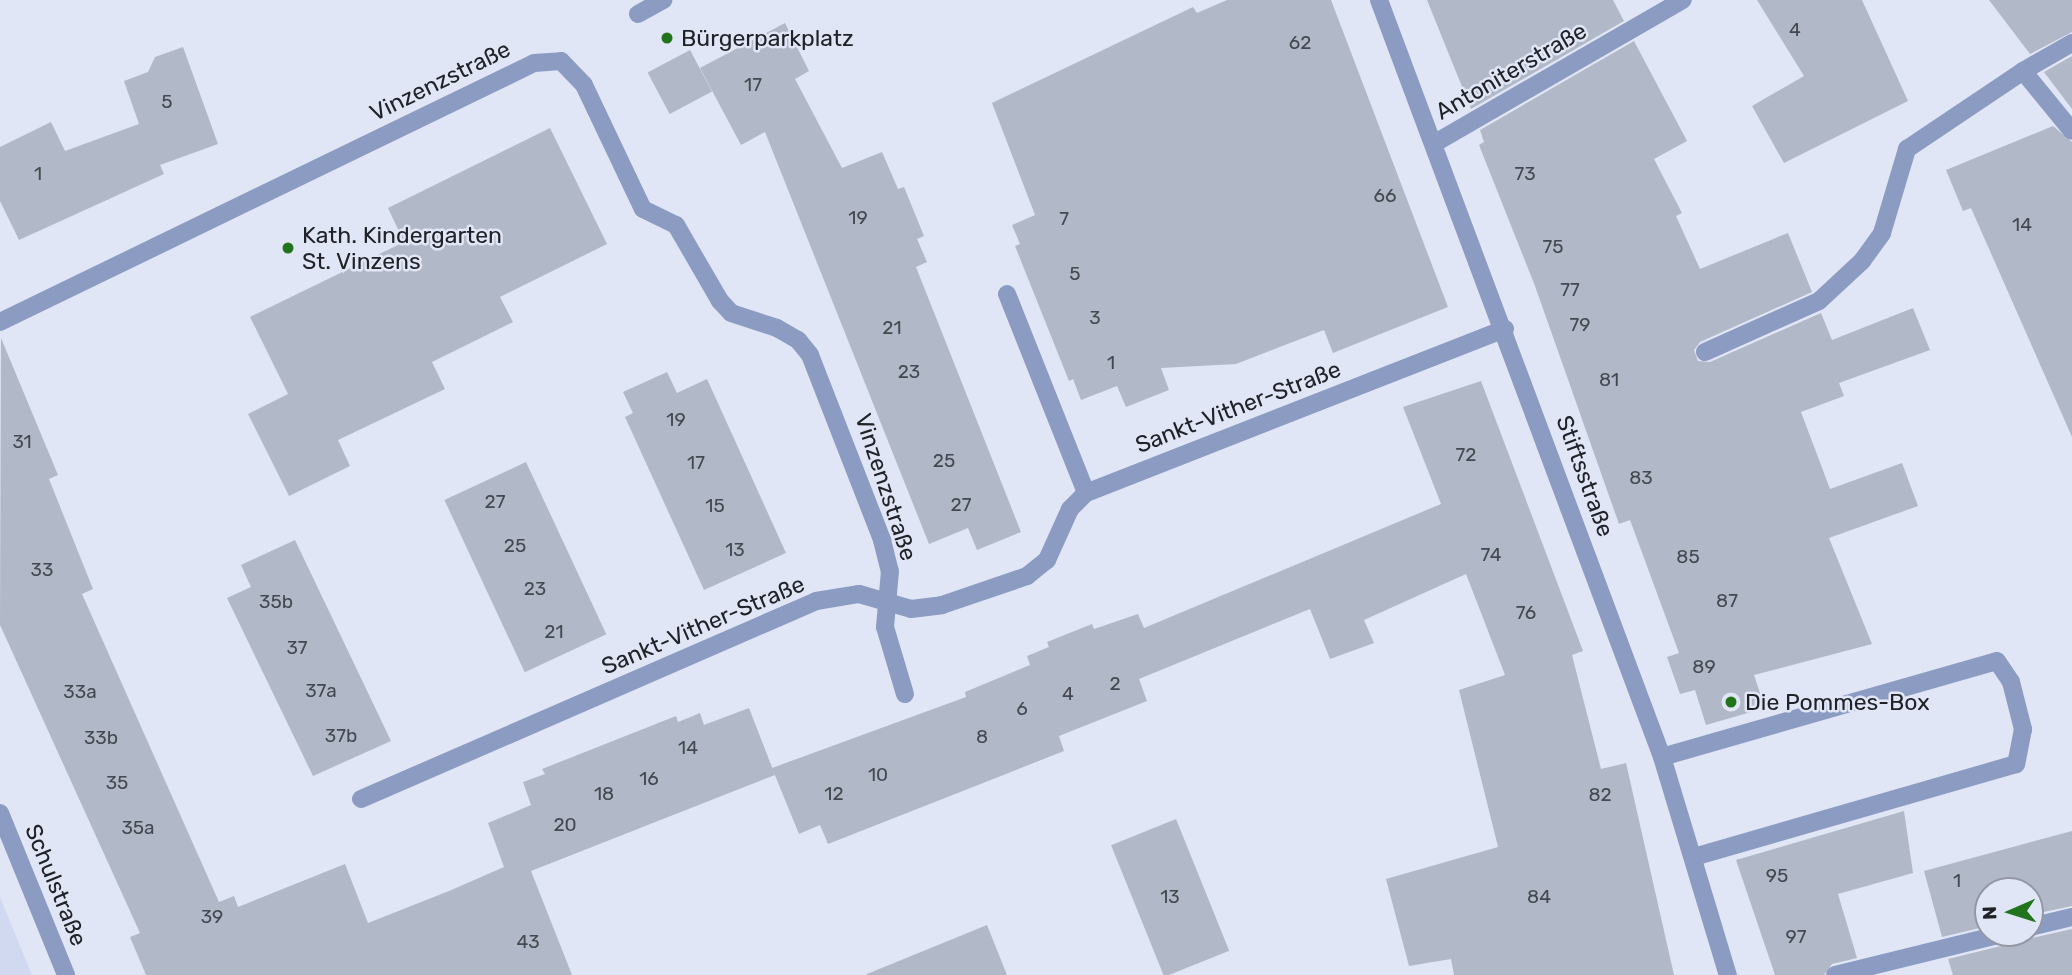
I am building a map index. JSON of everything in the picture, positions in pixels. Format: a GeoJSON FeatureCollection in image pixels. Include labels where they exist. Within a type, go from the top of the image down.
{"type":"FeatureCollection","features":[{"type":"Feature","properties":{"kind":"street"},"geometry":{"type":"LineString","coordinates":[[638,14],[663,0]]}},
{"type":"Feature","properties":{"kind":"street","name":"Stiftsstraße"},"geometry":{"type":"LineString","coordinates":[[1379,0],[1505,328],[1662,757],[1728,975]]}},
{"type":"Feature","properties":{"kind":"street","name":"Antoniterstraße"},"geometry":{"type":"LineString","coordinates":[[1435,143],[1684,0]]}},
{"type":"Feature","properties":{"kind":"street"},"geometry":{"type":"LineString","coordinates":[[1705,352],[1819,302],[1861,261],[1882,233],[1907,149],[2023,71],[2072,43]]}},
{"type":"Feature","properties":{"kind":"street","name":"Vinzenzstraße"},"geometry":{"type":"LineString","coordinates":[[0,322],[534,63],[561,61],[584,85],[643,209],[676,225],[720,301],[731,313],[777,328],[798,340],[810,355],[824,381],[882,540],[890,571],[885,627],[905,694]]}},
{"type":"Feature","properties":{"kind":"street"},"geometry":{"type":"LineString","coordinates":[[2023,71],[2072,131]]}},
{"type":"Feature","properties":{"kind":"street"},"geometry":{"type":"LineString","coordinates":[[1007,294],[1086,493]]}},
{"type":"Feature","properties":{"kind":"street","name":"Sankt-Vither-Straße"},"geometry":{"type":"LineString","coordinates":[[361,799],[816,601],[859,593],[911,609],[942,605],[1027,576],[1047,560],[1070,509],[1086,493],[1505,328]]}},
{"type":"Feature","properties":{"kind":"street"},"geometry":{"type":"LineString","coordinates":[[1662,757],[1997,662],[2011,682],[2023,729],[2016,764],[1694,858]]}},
{"type":"Feature","properties":{"kind":"street","name":"Schulstraße"},"geometry":{"type":"LineString","coordinates":[[0,813],[66,975]]}},
{"type":"Feature","properties":{"kind":"street"},"geometry":{"type":"LineString","coordinates":[[2044,924],[2072,917]]}},
{"type":"Feature","properties":{"kind":"street"},"geometry":{"type":"LineString","coordinates":[[1835,975],[1974,941]]}},
{"type":"Feature","properties":{"kind":"shaded area"},"geometry":{"type":"Polygon","coordinates":[[[0,897],[32,975],[0,975],[0,897]]]}},
{"type":"Feature","properties":{"kind":"building"},"geometry":{"type":"Polygon","coordinates":[[[1227,0],[1331,0],[1448,307],[1333,353],[1324,330],[1236,364],[1161,368],[1169,390],[1126,407],[1117,386],[1081,400],[1073,379],[1069,381],[1015,246],[1020,244],[1012,225],[1035,215],[992,103],[1193,7],[1197,13],[1227,0]]]}},
{"type":"Feature","properties":{"kind":"building"},"geometry":{"type":"Polygon","coordinates":[[[1427,0],[1613,0],[1624,21],[1471,109],[1427,0]]]}},
{"type":"Feature","properties":{"kind":"building"},"geometry":{"type":"Polygon","coordinates":[[[1757,0],[1862,0],[1908,101],[1784,163],[1752,106],[1804,76],[1757,0]]]}},
{"type":"Feature","properties":{"kind":"building"},"geometry":{"type":"Polygon","coordinates":[[[1989,0],[2072,0],[2072,32],[2030,54],[1989,0]]]}},
{"type":"Feature","properties":{"kind":"building"},"geometry":{"type":"Polygon","coordinates":[[[785,23],[809,71],[795,79],[842,168],[882,152],[898,189],[904,187],[924,236],[917,239],[927,262],[916,267],[1021,532],[977,550],[968,528],[929,544],[765,132],[741,145],[700,68],[785,23]]]}},
{"type":"Feature","properties":{"kind":"building"},"geometry":{"type":"Polygon","coordinates":[[[1634,41],[1687,141],[1654,159],[1682,213],[1676,216],[1700,269],[1788,233],[1812,292],[1700,342],[1694,350],[1698,361],[1710,362],[1821,313],[1832,340],[1913,308],[1930,350],[1839,383],[1844,396],[1801,412],[1830,489],[1902,463],[1918,506],[1829,538],[1872,644],[1754,675],[1765,708],[1706,725],[1695,690],[1680,694],[1667,657],[1679,653],[1630,520],[1619,524],[1535,286],[1479,145],[1484,142],[1480,130],[1634,41]]]}},
{"type":"Feature","properties":{"kind":"building"},"geometry":{"type":"Polygon","coordinates":[[[183,47],[218,144],[160,165],[164,174],[19,240],[0,201],[0,147],[51,122],[65,151],[139,124],[124,81],[148,72],[155,57],[183,47]]]}},
{"type":"Feature","properties":{"kind":"building"},"geometry":{"type":"Polygon","coordinates":[[[690,50],[712,91],[670,114],[648,73],[690,50]]]}},
{"type":"Feature","properties":{"kind":"building"},"geometry":{"type":"Polygon","coordinates":[[[2072,56],[2072,109],[2044,72],[2072,56]]]}},
{"type":"Feature","properties":{"kind":"building"},"geometry":{"type":"Polygon","coordinates":[[[2053,126],[2072,142],[2072,437],[1971,208],[1963,211],[1946,170],[2053,126]]]}},
{"type":"Feature","properties":{"kind":"building"},"geometry":{"type":"Polygon","coordinates":[[[550,128],[607,244],[500,297],[513,322],[432,362],[445,389],[338,440],[350,466],[289,496],[248,414],[288,394],[250,317],[404,242],[388,208],[550,128]]]}},
{"type":"Feature","properties":{"kind":"building"},"geometry":{"type":"Polygon","coordinates":[[[1,338],[58,475],[49,479],[93,589],[82,594],[219,902],[234,896],[238,907],[345,864],[368,923],[449,891],[504,867],[488,823],[531,805],[523,782],[545,774],[542,769],[676,716],[678,722],[700,713],[704,725],[749,708],[775,775],[531,871],[572,975],[146,975],[130,937],[140,933],[0,625],[1,338]]]}},
{"type":"Feature","properties":{"kind":"building"},"geometry":{"type":"Polygon","coordinates":[[[667,372],[677,393],[707,379],[786,553],[704,590],[625,417],[633,413],[623,392],[667,372]]]}},
{"type":"Feature","properties":{"kind":"building"},"geometry":{"type":"Polygon","coordinates":[[[1481,381],[1583,651],[1572,655],[1601,769],[1626,763],[1674,975],[1454,975],[1451,959],[1409,966],[1386,879],[1498,847],[1459,690],[1505,675],[1466,574],[1364,620],[1374,643],[1330,659],[1310,609],[1139,679],[1147,701],[1059,736],[1064,751],[828,844],[820,825],[799,834],[772,768],[966,697],[965,692],[1030,665],[1027,656],[1049,647],[1047,642],[1092,624],[1094,629],[1138,614],[1144,628],[1441,504],[1403,407],[1481,381]]]}},
{"type":"Feature","properties":{"kind":"building"},"geometry":{"type":"Polygon","coordinates":[[[526,462],[606,634],[525,672],[444,500],[526,462]]]}},
{"type":"Feature","properties":{"kind":"building"},"geometry":{"type":"Polygon","coordinates":[[[295,540],[391,741],[313,776],[227,598],[251,587],[241,565],[295,540]]]}},
{"type":"Feature","properties":{"kind":"building"},"geometry":{"type":"Polygon","coordinates":[[[1904,811],[1913,873],[1838,894],[1857,958],[1832,964],[1824,975],[1775,975],[1736,860],[1904,811]]]}},
{"type":"Feature","properties":{"kind":"building"},"geometry":{"type":"Polygon","coordinates":[[[1176,819],[1229,951],[1164,975],[1111,845],[1176,819]]]}},
{"type":"Feature","properties":{"kind":"building"},"geometry":{"type":"Polygon","coordinates":[[[2072,831],[2072,906],[2044,912],[2044,877],[1974,877],[1974,929],[1942,937],[1924,871],[2072,831]]]}},
{"type":"Feature","properties":{"kind":"building"},"geometry":{"type":"Polygon","coordinates":[[[987,925],[1007,975],[867,975],[867,974],[987,925]]]}},
{"type":"Feature","properties":{"kind":"building"},"geometry":{"type":"Polygon","coordinates":[[[2072,929],[2072,975],[1953,975],[1948,959],[1997,947],[2044,947],[2044,935],[2072,929]]]}},
{"type":"Feature","properties":{"kind":"place","name":"Bürgerparkplatz"},"geometry":{"type":"Point","coordinates":[667,38]}},
{"type":"Feature","properties":{"kind":"place","name":"Kath. Kindergarten St. Vinzens"},"geometry":{"type":"Point","coordinates":[288,248]}},
{"type":"Feature","properties":{"kind":"place","name":"Die Pommes-Box"},"geometry":{"type":"Point","coordinates":[1731,702]}}]}
